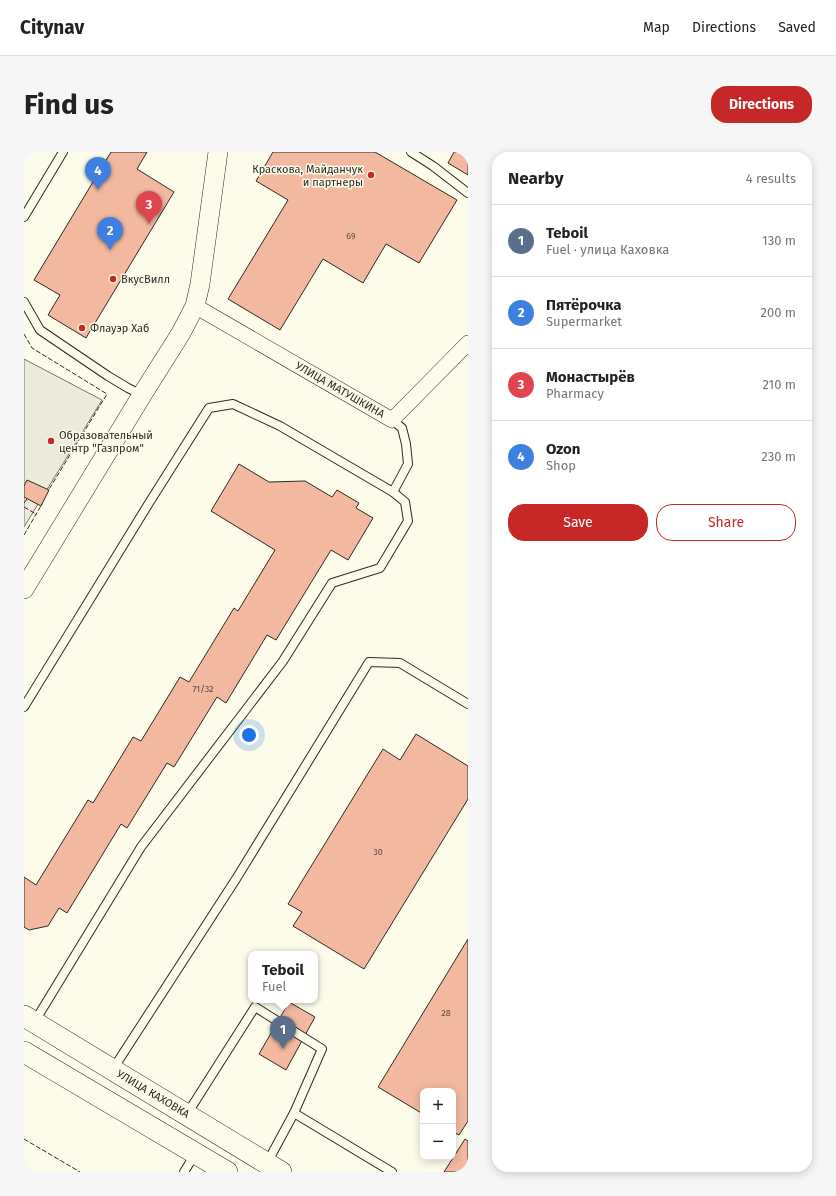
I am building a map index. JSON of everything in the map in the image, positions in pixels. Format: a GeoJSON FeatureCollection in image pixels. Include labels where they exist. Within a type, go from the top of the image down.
{"type":"FeatureCollection","features":[{"type":"Feature","properties":{"kind":"main road","name":"УЛИЦА КАХОВКА"},"geometry":{"type":"LineString","coordinates":[[29,1019],[274,1168]]}},
{"type":"Feature","properties":{"kind":"main road"},"geometry":{"type":"LineString","coordinates":[[24,1052],[227,1172]]}},
{"type":"Feature","properties":{"kind":"street"},"geometry":{"type":"LineString","coordinates":[[24,589],[181,333],[195,306],[200,284],[218,152]]}},
{"type":"Feature","properties":{"kind":"street","name":"УЛИЦА МАТУШКИНА"},"geometry":{"type":"LineString","coordinates":[[195,306],[392,420],[468,343]]}},
{"type":"Feature","properties":{"kind":"lane"},"geometry":{"type":"LineString","coordinates":[[24,217],[63,152]]}},
{"type":"Feature","properties":{"kind":"lane"},"geometry":{"type":"LineString","coordinates":[[411,152],[433,166],[468,193]]}},
{"type":"Feature","properties":{"kind":"lane"},"geometry":{"type":"LineString","coordinates":[[24,302],[40,330],[108,376],[142,395]]}},
{"type":"Feature","properties":{"kind":"lane"},"geometry":{"type":"LineString","coordinates":[[24,707],[148,503],[209,408],[233,404],[280,426],[393,492],[405,502],[408,520],[380,568],[332,583],[283,660],[141,847],[29,1019]]}},
{"type":"Feature","properties":{"kind":"lane"},"geometry":{"type":"LineString","coordinates":[[392,420],[402,428],[406,444],[408,464],[393,492]]}},
{"type":"Feature","properties":{"kind":"lane"},"geometry":{"type":"LineString","coordinates":[[113,1070],[236,879],[369,662],[400,663],[468,704]]}},
{"type":"Feature","properties":{"kind":"lane"},"geometry":{"type":"LineString","coordinates":[[187,1115],[200,1092],[255,1007],[322,1049],[294,1113],[274,1168]]}},
{"type":"Feature","properties":{"kind":"lane"},"geometry":{"type":"LineString","coordinates":[[294,1113],[392,1172]]}},
{"type":"Feature","properties":{"kind":"lane"},"geometry":{"type":"LineString","coordinates":[[184,1172],[195,1153]]}},
{"type":"Feature","properties":{"kind":"shaded area","name":"Образовательный центр \"Газпром\""},"geometry":{"type":"Polygon","coordinates":[[[24,359],[102,400],[24,527],[24,359]]]}},
{"type":"Feature","properties":{"kind":"building"},"geometry":{"type":"Polygon","coordinates":[[[111,152],[147,152],[137,169],[174,192],[86,338],[48,315],[60,295],[34,280],[111,152]]]}},
{"type":"Feature","properties":{"kind":"building"},"geometry":{"type":"Polygon","coordinates":[[[273,152],[375,152],[457,200],[419,263],[386,244],[363,283],[323,259],[280,330],[228,299],[288,200],[256,181],[273,152]]]}},
{"type":"Feature","properties":{"kind":"building"},"geometry":{"type":"Polygon","coordinates":[[[454,152],[468,152],[468,175],[448,163],[454,152]]]}},
{"type":"Feature","properties":{"kind":"building"},"geometry":{"type":"Polygon","coordinates":[[[239,464],[269,482],[305,481],[332,497],[337,490],[359,503],[356,508],[373,518],[348,560],[331,550],[276,640],[267,635],[226,703],[217,697],[174,767],[167,763],[127,828],[121,824],[67,913],[59,908],[48,926],[29,930],[24,927],[24,877],[36,885],[88,800],[93,803],[133,737],[141,741],[180,677],[189,682],[234,608],[238,611],[275,550],[211,511],[239,464]]]}},
{"type":"Feature","properties":{"kind":"building"},"geometry":{"type":"Polygon","coordinates":[[[27,480],[49,490],[41,506],[24,497],[24,486],[27,480]]]}},
{"type":"Feature","properties":{"kind":"building"},"geometry":{"type":"Polygon","coordinates":[[[416,734],[468,766],[468,799],[364,969],[293,926],[302,912],[288,904],[383,749],[400,760],[416,734]]]}},
{"type":"Feature","properties":{"kind":"building"},"geometry":{"type":"Polygon","coordinates":[[[468,939],[468,1121],[459,1135],[456,1134],[456,1088],[420,1088],[420,1112],[378,1087],[468,939]]]}},
{"type":"Feature","properties":{"kind":"building"},"geometry":{"type":"Polygon","coordinates":[[[288,1003],[315,1017],[286,1070],[259,1054],[288,1003]]]}},
{"type":"Feature","properties":{"kind":"building"},"geometry":{"type":"Polygon","coordinates":[[[465,1139],[468,1141],[468,1172],[444,1172],[452,1160],[456,1160],[456,1153],[465,1139]]]}},
{"type":"Feature","properties":{"kind":"fence"},"geometry":{"type":"LineString","coordinates":[[24,334],[32,348],[107,394],[48,491]]}},
{"type":"Feature","properties":{"kind":"fence"},"geometry":{"type":"LineString","coordinates":[[24,503],[27,499]]}},
{"type":"Feature","properties":{"kind":"fence"},"geometry":{"type":"LineString","coordinates":[[24,535],[42,504]]}},
{"type":"Feature","properties":{"kind":"fence"},"geometry":{"type":"LineString","coordinates":[[24,507],[36,515]]}},
{"type":"Feature","properties":{"kind":"fence"},"geometry":{"type":"LineString","coordinates":[[24,1139],[80,1172]]}},
{"type":"Feature","properties":{"kind":"place","name":"Краскова, Майданчук и партнеры"},"geometry":{"type":"Point","coordinates":[371,175]}},
{"type":"Feature","properties":{"kind":"place","name":"Ozon"},"geometry":{"type":"Point","coordinates":[98,190]}},
{"type":"Feature","properties":{"kind":"place","name":"Монастырёв"},"geometry":{"type":"Point","coordinates":[149,224]}},
{"type":"Feature","properties":{"kind":"place","name":"Пятёрочка"},"geometry":{"type":"Point","coordinates":[110,250]}},
{"type":"Feature","properties":{"kind":"place","name":"ВкусВилл"},"geometry":{"type":"Point","coordinates":[113,279]}},
{"type":"Feature","properties":{"kind":"place","name":"Флауэр Хаб"},"geometry":{"type":"Point","coordinates":[82,328]}},
{"type":"Feature","properties":{"kind":"place","name":"Образовательный центр \"Газпром\""},"geometry":{"type":"Point","coordinates":[51,441]}},
{"type":"Feature","properties":{"kind":"place","name":"Teboil"},"geometry":{"type":"Point","coordinates":[283,1049]}}]}
